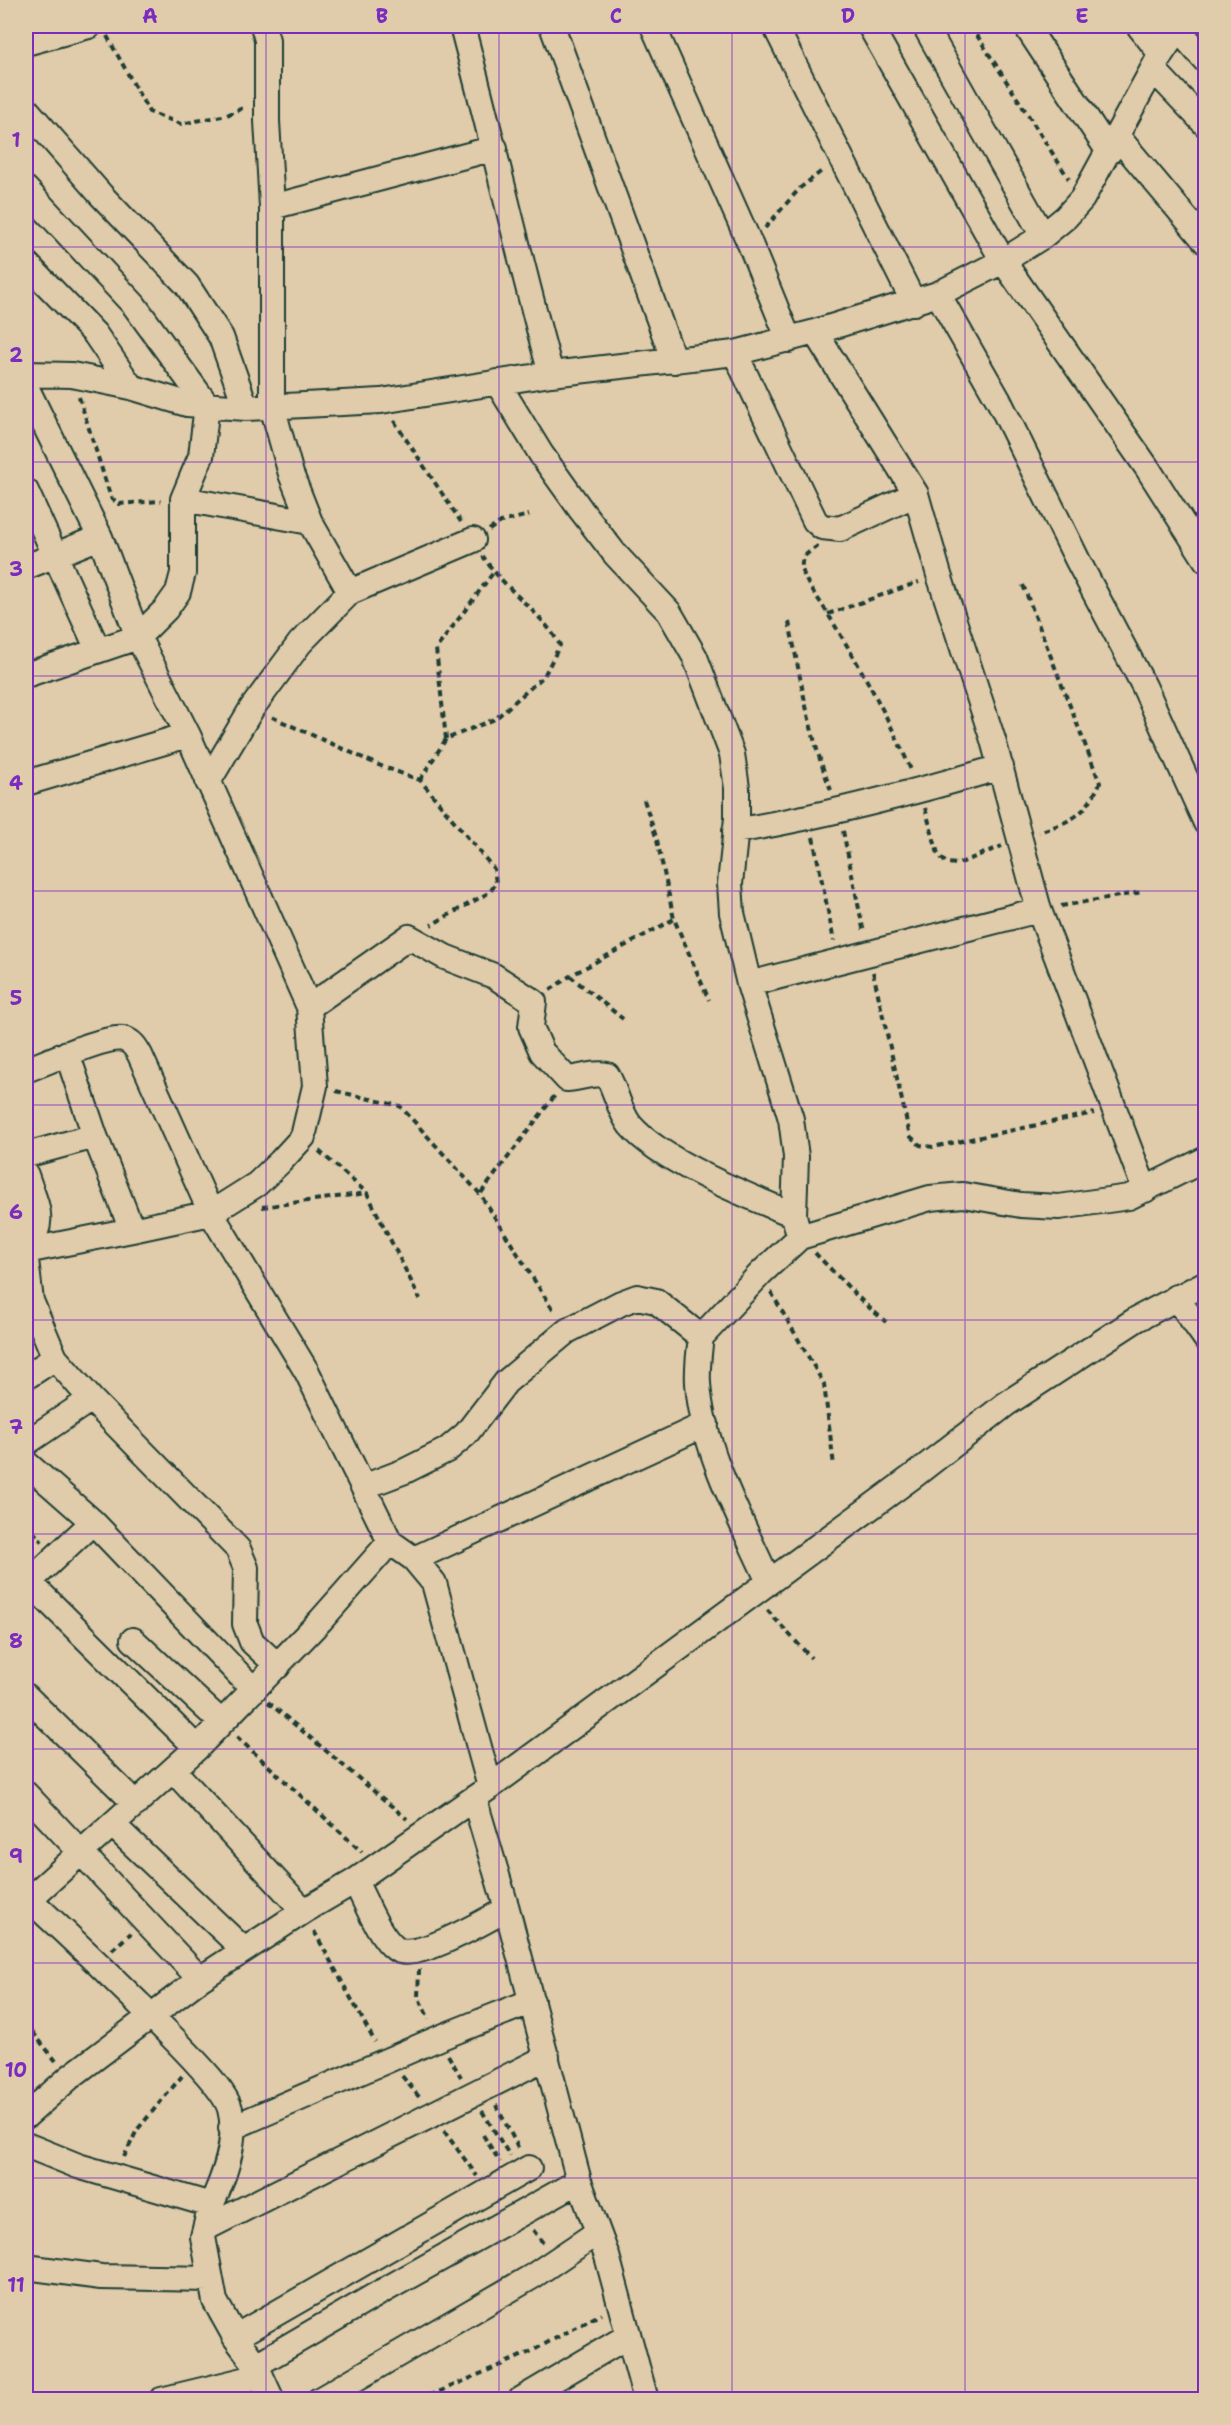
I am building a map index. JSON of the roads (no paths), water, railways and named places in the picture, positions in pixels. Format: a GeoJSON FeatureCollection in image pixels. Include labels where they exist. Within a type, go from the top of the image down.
{"type":"FeatureCollection","features":[{"type":"Feature","properties":{"kind":"street"},"geometry":{"type":"LineString","coordinates":[[263,26],[267,40],[272,207],[272,406],[291,474],[310,522],[350,592]]}},
{"type":"Feature","properties":{"kind":"street"},"geometry":{"type":"LineString","coordinates":[[462,26],[495,148],[528,292],[550,374]]}},
{"type":"Feature","properties":{"kind":"street"},"geometry":{"type":"LineString","coordinates":[[552,26],[674,361]]}},
{"type":"Feature","properties":{"kind":"street"},"geometry":{"type":"LineString","coordinates":[[653,26],[750,244],[789,340]]}},
{"type":"Feature","properties":{"kind":"street"},"geometry":{"type":"LineString","coordinates":[[775,26],[914,303]]}},
{"type":"Feature","properties":{"kind":"street"},"geometry":{"type":"LineString","coordinates":[[870,26],[1003,261],[1148,469],[1206,560]]}},
{"type":"Feature","properties":{"kind":"street"},"geometry":{"type":"LineString","coordinates":[[925,26],[1043,236]]}},
{"type":"Feature","properties":{"kind":"street"},"geometry":{"type":"LineString","coordinates":[[1026,26],[1113,144],[1206,242]]}},
{"type":"Feature","properties":{"kind":"street"},"geometry":{"type":"LineString","coordinates":[[1139,26],[1158,62],[1206,125]]}},
{"type":"Feature","properties":{"kind":"street"},"geometry":{"type":"LineString","coordinates":[[26,374],[72,375],[131,387],[187,404],[246,408],[381,401],[550,374],[735,353],[789,340],[938,294],[1003,261],[1043,236],[1066,217],[1082,198],[1179,27],[1206,61]]}},
{"type":"Feature","properties":{"kind":"street"},"geometry":{"type":"LineString","coordinates":[[26,43],[97,30]]}},
{"type":"Feature","properties":{"kind":"street"},"geometry":{"type":"LineString","coordinates":[[26,109],[101,195],[187,285],[221,337],[246,408]]}},
{"type":"Feature","properties":{"kind":"street"},"geometry":{"type":"LineString","coordinates":[[272,207],[495,148]]}},
{"type":"Feature","properties":{"kind":"street"},"geometry":{"type":"LineString","coordinates":[[26,189],[134,305],[207,405],[201,456],[183,499],[183,573],[178,592],[166,609],[138,637],[26,675]]}},
{"type":"Feature","properties":{"kind":"street"},"geometry":{"type":"LineString","coordinates":[[26,263],[95,334],[131,387]]}},
{"type":"Feature","properties":{"kind":"street"},"geometry":{"type":"LineString","coordinates":[[938,294],[999,401],[1143,686],[1206,823]]}},
{"type":"Feature","properties":{"kind":"street"},"geometry":{"type":"LineString","coordinates":[[815,333],[916,494],[939,575],[1001,767],[1039,910],[1145,1190]]}},
{"type":"Feature","properties":{"kind":"street"},"geometry":{"type":"LineString","coordinates":[[735,353],[815,521],[822,527],[840,530],[916,494]]}},
{"type":"Feature","properties":{"kind":"street"},"geometry":{"type":"LineString","coordinates":[[497,382],[541,454],[581,510],[615,554],[669,612],[695,657],[732,754],[737,788],[730,884],[732,913],[749,984],[791,1119],[796,1157],[797,1226],[760,1273],[701,1337],[698,1384],[706,1424],[760,1588]]}},
{"type":"Feature","properties":{"kind":"street"},"geometry":{"type":"LineString","coordinates":[[26,387],[100,537],[138,637],[188,735],[309,1008],[315,1086],[303,1137],[257,1184],[211,1213],[26,1250]]}},
{"type":"Feature","properties":{"kind":"street"},"geometry":{"type":"LineString","coordinates":[[26,491],[98,650]]}},
{"type":"Feature","properties":{"kind":"street"},"geometry":{"type":"LineString","coordinates":[[183,499],[310,522]]}},
{"type":"Feature","properties":{"kind":"street"},"geometry":{"type":"LineString","coordinates":[[26,567],[100,537]]}},
{"type":"Feature","properties":{"kind":"street"},"geometry":{"type":"LineString","coordinates":[[208,782],[252,708],[300,643],[350,592],[473,540]]}},
{"type":"Feature","properties":{"kind":"street"},"geometry":{"type":"LineString","coordinates":[[26,783],[188,735]]}},
{"type":"Feature","properties":{"kind":"street"},"geometry":{"type":"LineString","coordinates":[[735,831],[810,818],[920,791],[1001,767]]}},
{"type":"Feature","properties":{"kind":"street"},"geometry":{"type":"LineString","coordinates":[[749,984],[1039,910]]}},
{"type":"Feature","properties":{"kind":"street"},"geometry":{"type":"LineString","coordinates":[[309,1008],[409,937],[445,957],[494,975],[534,1002],[531,1027],[534,1035],[542,1052],[567,1079],[584,1078],[598,1072],[607,1075],[629,1124],[645,1139],[679,1161],[797,1226],[930,1198],[963,1195],[1021,1205],[1059,1207],[1129,1197],[1206,1159]]}},
{"type":"Feature","properties":{"kind":"street"},"geometry":{"type":"LineString","coordinates":[[26,1070],[67,1053],[107,1041],[122,1038],[132,1043],[140,1055],[211,1213],[307,1372],[390,1542],[414,1559],[434,1583],[507,1909],[579,2181],[598,2232],[646,2400]]}},
{"type":"Feature","properties":{"kind":"street"},"geometry":{"type":"LineString","coordinates":[[67,1053],[95,1136],[132,1230]]}},
{"type":"Feature","properties":{"kind":"street"},"geometry":{"type":"LineString","coordinates":[[26,1155],[95,1136]]}},
{"type":"Feature","properties":{"kind":"street"},"geometry":{"type":"LineString","coordinates":[[26,1175],[39,1215],[37,1235],[26,1250]]}},
{"type":"Feature","properties":{"kind":"street"},"geometry":{"type":"LineString","coordinates":[[26,1260],[32,1301],[55,1358],[91,1399],[238,1549],[246,1568],[245,1624],[252,1642],[278,1666]]}},
{"type":"Feature","properties":{"kind":"street"},"geometry":{"type":"LineString","coordinates":[[26,2116],[70,2077],[200,1979],[378,1866],[423,1832],[482,1793],[916,1474],[1006,1404],[1137,1319],[1206,1283]]}},
{"type":"Feature","properties":{"kind":"street"},"geometry":{"type":"LineString","coordinates":[[363,1487],[413,1468],[447,1450],[466,1434],[506,1382],[567,1331],[621,1303],[638,1297],[656,1300],[701,1337]]}},
{"type":"Feature","properties":{"kind":"street"},"geometry":{"type":"LineString","coordinates":[[1176,1297],[1206,1340]]}},
{"type":"Feature","properties":{"kind":"street"},"geometry":{"type":"LineString","coordinates":[[26,1377],[55,1358]]}},
{"type":"Feature","properties":{"kind":"street"},"geometry":{"type":"LineString","coordinates":[[26,1443],[91,1399]]}},
{"type":"Feature","properties":{"kind":"street"},"geometry":{"type":"LineString","coordinates":[[414,1559],[706,1424]]}},
{"type":"Feature","properties":{"kind":"street"},"geometry":{"type":"LineString","coordinates":[[26,1463],[93,1522],[254,1690]]}},
{"type":"Feature","properties":{"kind":"street"},"geometry":{"type":"LineString","coordinates":[[93,1522],[27,1581],[197,1748]]}},
{"type":"Feature","properties":{"kind":"street"},"geometry":{"type":"LineString","coordinates":[[272,2400],[258,2371],[235,2337],[215,2301],[203,2237],[229,2157],[230,2108],[195,2061],[98,1963],[27,1900],[197,1748],[278,1666],[390,1542]]}},
{"type":"Feature","properties":{"kind":"street"},"geometry":{"type":"LineString","coordinates":[[134,1640],[221,1722]]}},
{"type":"Feature","properties":{"kind":"street"},"geometry":{"type":"LineString","coordinates":[[26,1696],[136,1804]]}},
{"type":"Feature","properties":{"kind":"street"},"geometry":{"type":"LineString","coordinates":[[173,1770],[304,1911]]}},
{"type":"Feature","properties":{"kind":"street"},"geometry":{"type":"LineString","coordinates":[[26,1794],[200,1979]]}},
{"type":"Feature","properties":{"kind":"street"},"geometry":{"type":"LineString","coordinates":[[113,1825],[243,1950]]}},
{"type":"Feature","properties":{"kind":"street"},"geometry":{"type":"LineString","coordinates":[[355,1881],[385,1937],[396,1950],[405,1953],[420,1951],[474,1927],[507,1909]]}},
{"type":"Feature","properties":{"kind":"street"},"geometry":{"type":"LineString","coordinates":[[231,2128],[439,2038],[532,2001]]}},
{"type":"Feature","properties":{"kind":"street"},"geometry":{"type":"LineString","coordinates":[[26,2145],[78,2166],[114,2177],[208,2216],[546,2057]]}},
{"type":"Feature","properties":{"kind":"street"},"geometry":{"type":"LineString","coordinates":[[235,2337],[519,2172]]}},
{"type":"Feature","properties":{"kind":"street"},"geometry":{"type":"LineString","coordinates":[[161,2400],[258,2371],[381,2292],[579,2181]]}},
{"type":"Feature","properties":{"kind":"street"},"geometry":{"type":"LineString","coordinates":[[319,2400],[517,2286],[598,2232]]}},
{"type":"Feature","properties":{"kind":"street"},"geometry":{"type":"LineString","coordinates":[[26,2267],[101,2277],[210,2279]]}},
{"type":"Feature","properties":{"kind":"street"},"geometry":{"type":"LineString","coordinates":[[520,2400],[628,2336]]}}]}
